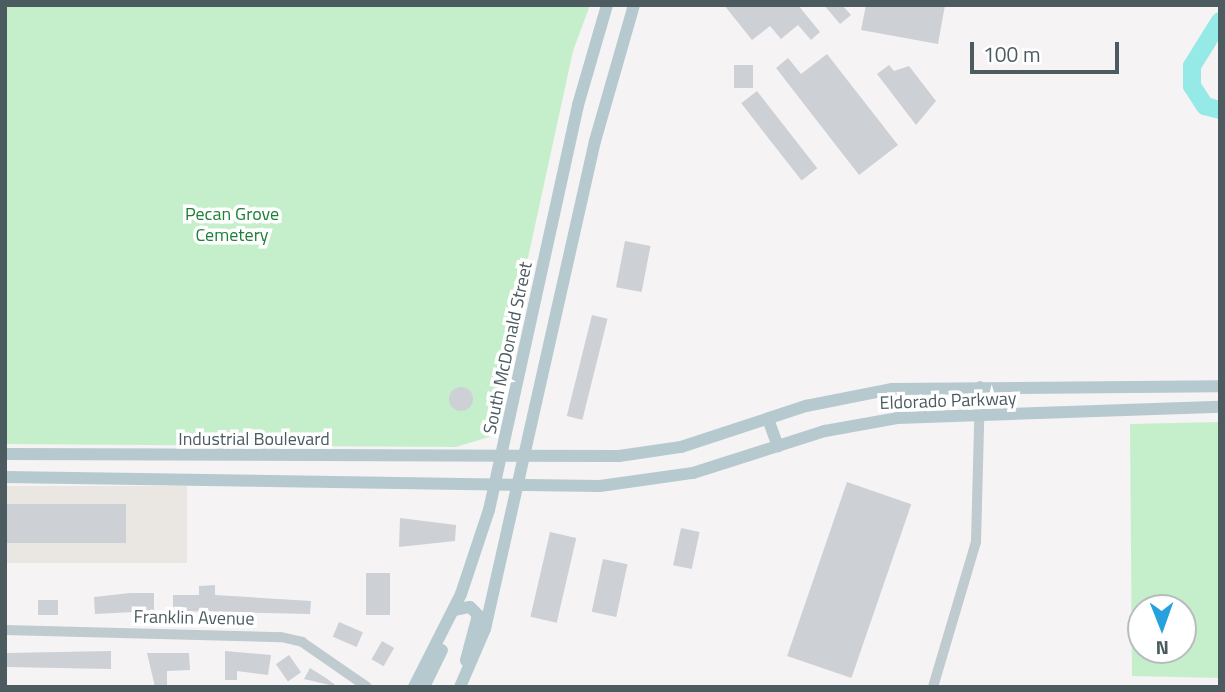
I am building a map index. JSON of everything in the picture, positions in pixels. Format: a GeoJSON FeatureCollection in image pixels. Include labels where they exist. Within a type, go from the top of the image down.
{"type":"FeatureCollection","features":[{"type":"Feature","properties":{"kind":"main road","name":"South McDonald Street"},"geometry":{"type":"LineString","coordinates":[[414,687],[454,610],[496,483],[524,368],[578,105],[607,5]]}},
{"type":"Feature","properties":{"kind":"main road"},"geometry":{"type":"LineString","coordinates":[[463,682],[485,629],[560,299],[634,5]]}},
{"type":"Feature","properties":{"kind":"main road"},"geometry":{"type":"LineString","coordinates":[[538,295],[560,299]]}},
{"type":"Feature","properties":{"kind":"main road"},"geometry":{"type":"LineString","coordinates":[[524,368],[544,368]]}},
{"type":"Feature","properties":{"kind":"main road","name":"Eldorado Parkway"},"geometry":{"type":"LineString","coordinates":[[524,457],[642,454],[872,392],[980,386],[1220,386]]}},
{"type":"Feature","properties":{"kind":"main road","name":"Eldorado Parkway"},"geometry":{"type":"LineString","coordinates":[[496,483],[518,486],[659,480],[880,420],[1220,407]]}},
{"type":"Feature","properties":{"kind":"main road"},"geometry":{"type":"LineString","coordinates":[[768,419],[778,446]]}},
{"type":"Feature","properties":{"kind":"main road","name":"Industrial Boulevard"},"geometry":{"type":"LineString","coordinates":[[5,454],[524,457]]}},
{"type":"Feature","properties":{"kind":"main road"},"geometry":{"type":"LineString","coordinates":[[96,456],[96,480]]}},
{"type":"Feature","properties":{"kind":"main road"},"geometry":{"type":"LineString","coordinates":[[168,456],[169,481]]}},
{"type":"Feature","properties":{"kind":"main road"},"geometry":{"type":"LineString","coordinates":[[5,477],[496,483]]}},
{"type":"Feature","properties":{"kind":"main road"},"geometry":{"type":"LineString","coordinates":[[454,610],[470,607],[478,615],[463,682]]}},
{"type":"Feature","properties":{"kind":"main road"},"geometry":{"type":"LineString","coordinates":[[424,687],[445,629]]}},
{"type":"Feature","properties":{"kind":"street"},"geometry":{"type":"LineString","coordinates":[[933,687],[976,542],[980,386]]}},
{"type":"Feature","properties":{"kind":"street","name":"Franklin Avenue"},"geometry":{"type":"LineString","coordinates":[[5,630],[281,637],[302,642],[367,687]]}},
{"type":"Feature","properties":{"kind":"shaded area"},"geometry":{"type":"Polygon","coordinates":[[[5,486],[187,486],[187,563],[5,563],[5,486]]]}},
{"type":"Feature","properties":{"kind":"green space","name":"Pecan Grove Cemetery"},"geometry":{"type":"Polygon","coordinates":[[[5,5],[590,5],[573,51],[489,437],[456,447],[5,444],[5,5]]]}},
{"type":"Feature","properties":{"kind":"green space"},"geometry":{"type":"Polygon","coordinates":[[[1220,422],[1220,678],[1132,676],[1132,664],[1197,664],[1197,594],[1131,594],[1130,424],[1220,422]]]}},
{"type":"Feature","properties":{"kind":"building"},"geometry":{"type":"Polygon","coordinates":[[[724,5],[798,5],[820,32],[811,40],[798,25],[781,39],[770,26],[752,40],[724,5]]]}},
{"type":"Feature","properties":{"kind":"building"},"geometry":{"type":"Polygon","coordinates":[[[824,5],[842,5],[851,15],[840,24],[824,5]]]}},
{"type":"Feature","properties":{"kind":"building"},"geometry":{"type":"Polygon","coordinates":[[[866,5],[945,5],[938,44],[861,30],[866,5]]]}},
{"type":"Feature","properties":{"kind":"building"},"geometry":{"type":"Polygon","coordinates":[[[827,54],[898,145],[859,175],[776,68],[788,58],[801,74],[827,54]]]}},
{"type":"Feature","properties":{"kind":"building"},"geometry":{"type":"Polygon","coordinates":[[[734,65],[753,65],[753,88],[734,88],[734,65]]]}},
{"type":"Feature","properties":{"kind":"building"},"geometry":{"type":"Polygon","coordinates":[[[889,65],[894,71],[909,66],[936,101],[916,125],[877,74],[889,65]]]}},
{"type":"Feature","properties":{"kind":"building"},"geometry":{"type":"Polygon","coordinates":[[[757,91],[817,168],[802,181],[741,103],[757,91]]]}},
{"type":"Feature","properties":{"kind":"building"},"geometry":{"type":"Polygon","coordinates":[[[625,241],[651,246],[642,292],[616,287],[625,241]]]}},
{"type":"Feature","properties":{"kind":"building"},"geometry":{"type":"Polygon","coordinates":[[[592,315],[608,319],[582,420],[567,416],[592,315]]]}},
{"type":"Feature","properties":{"kind":"building"},"geometry":{"type":"Polygon","coordinates":[[[461,387],[470,390],[473,399],[470,408],[461,411],[452,408],[449,399],[452,390],[461,387]]]}},
{"type":"Feature","properties":{"kind":"building"},"geometry":{"type":"Polygon","coordinates":[[[847,482],[911,504],[851,678],[787,656],[847,482]]]}},
{"type":"Feature","properties":{"kind":"building"},"geometry":{"type":"Polygon","coordinates":[[[5,504],[126,504],[126,543],[5,543],[5,504]]]}},
{"type":"Feature","properties":{"kind":"building"},"geometry":{"type":"Polygon","coordinates":[[[400,518],[456,525],[455,541],[399,547],[400,518]]]}},
{"type":"Feature","properties":{"kind":"building"},"geometry":{"type":"Polygon","coordinates":[[[681,528],[700,532],[692,569],[673,565],[681,528]]]}},
{"type":"Feature","properties":{"kind":"building"},"geometry":{"type":"Polygon","coordinates":[[[550,532],[576,538],[557,623],[530,617],[550,532]]]}},
{"type":"Feature","properties":{"kind":"building"},"geometry":{"type":"Polygon","coordinates":[[[603,559],[627,564],[616,617],[592,612],[603,559]]]}},
{"type":"Feature","properties":{"kind":"building"},"geometry":{"type":"Polygon","coordinates":[[[366,573],[390,573],[390,615],[366,615],[366,573]]]}},
{"type":"Feature","properties":{"kind":"building"},"geometry":{"type":"Polygon","coordinates":[[[215,585],[215,595],[311,601],[310,614],[173,611],[173,595],[199,595],[199,586],[215,585]]]}},
{"type":"Feature","properties":{"kind":"building"},"geometry":{"type":"Polygon","coordinates":[[[154,593],[154,611],[95,614],[94,597],[154,593]]]}},
{"type":"Feature","properties":{"kind":"building"},"geometry":{"type":"Polygon","coordinates":[[[38,600],[58,600],[58,615],[38,615],[38,600]]]}},
{"type":"Feature","properties":{"kind":"building"},"geometry":{"type":"Polygon","coordinates":[[[339,622],[363,632],[357,647],[333,637],[339,622]]]}},
{"type":"Feature","properties":{"kind":"building"},"geometry":{"type":"Polygon","coordinates":[[[382,641],[394,648],[384,666],[372,659],[382,641]]]}},
{"type":"Feature","properties":{"kind":"building"},"geometry":{"type":"Polygon","coordinates":[[[111,651],[111,669],[7,667],[7,653],[111,651]]]}},
{"type":"Feature","properties":{"kind":"building"},"geometry":{"type":"Polygon","coordinates":[[[225,651],[271,655],[268,675],[237,671],[237,680],[225,680],[225,651]]]}},
{"type":"Feature","properties":{"kind":"building"},"geometry":{"type":"Polygon","coordinates":[[[147,653],[189,653],[190,670],[167,671],[167,687],[155,687],[147,653]]]}},
{"type":"Feature","properties":{"kind":"building"},"geometry":{"type":"Polygon","coordinates":[[[289,655],[301,672],[288,681],[276,664],[289,655]]]}},
{"type":"Feature","properties":{"kind":"building"},"geometry":{"type":"Polygon","coordinates":[[[310,668],[326,678],[338,687],[304,679],[310,668]]]}},
{"type":"Feature","properties":{"kind":"waterway"},"geometry":{"type":"LineString","coordinates":[[1220,21],[1192,66],[1192,86],[1205,106],[1220,110]]}}]}
